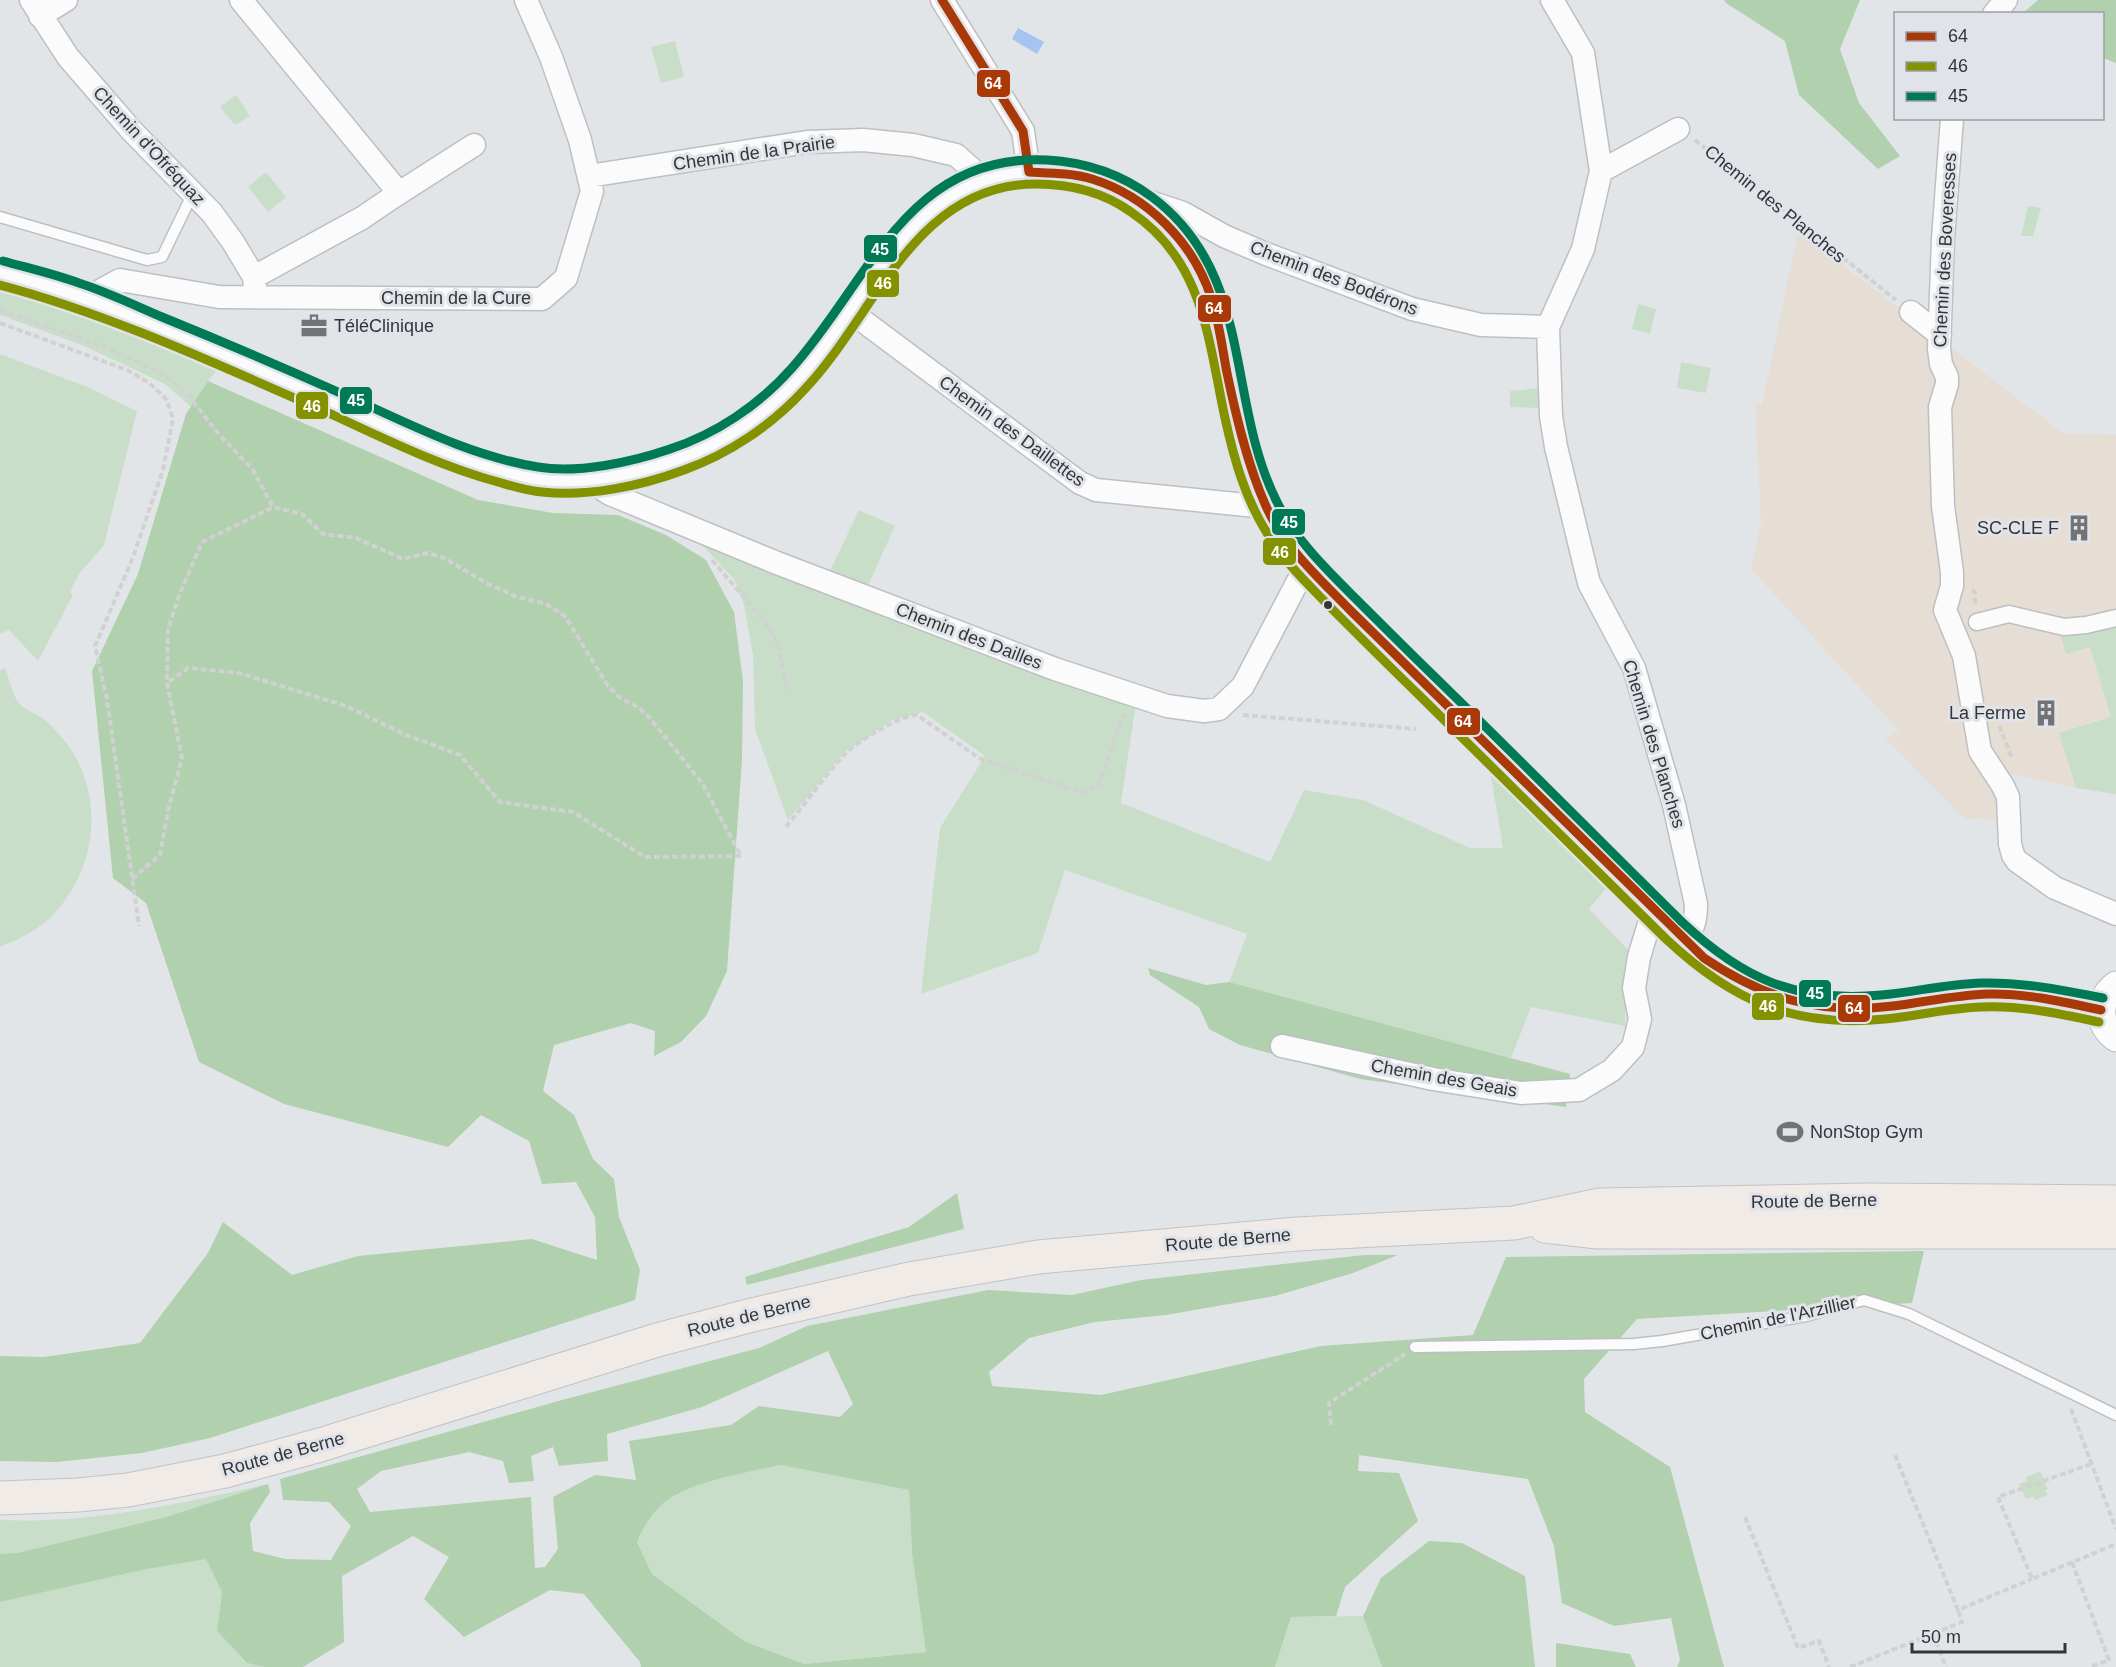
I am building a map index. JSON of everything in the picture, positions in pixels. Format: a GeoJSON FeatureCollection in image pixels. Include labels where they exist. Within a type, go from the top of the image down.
{"type":"FeatureCollection","features":[{"type":"Feature","properties":{"kind":"main road","name":"Route de Berne"},"geometry":{"type":"LineString","coordinates":[[1514,1223],[1600,1205],[1888,1200],[2116,1202]]}},
{"type":"Feature","properties":{"kind":"main road","name":"Route de Berne"},"geometry":{"type":"LineString","coordinates":[[0,1498],[68,1496],[128,1490],[225,1471],[330,1442],[666,1338],[796,1304],[909,1279],[1017,1260],[1080,1252],[1343,1231],[1514,1223],[1598,1232],[2116,1232]]}},
{"type":"Feature","properties":{"kind":"street","name":"Chemin d'Ofréquaz"},"geometry":{"type":"LineString","coordinates":[[66,0],[36,8],[82,74],[217,221],[233,243],[255,287]]}},
{"type":"Feature","properties":{"kind":"street"},"geometry":{"type":"LineString","coordinates":[[241,0],[399,193]]}},
{"type":"Feature","properties":{"kind":"street","name":"Chemin de la Cure"},"geometry":{"type":"LineString","coordinates":[[87,298],[120,280],[219,297],[255,287],[542,299],[566,278],[592,191],[580,140],[551,57],[525,0]]}},
{"type":"Feature","properties":{"kind":"street"},"geometry":{"type":"LineString","coordinates":[[942,0],[1023,131],[1029,172]]}},
{"type":"Feature","properties":{"kind":"street","name":"Chemin des Planches"},"geometry":{"type":"LineString","coordinates":[[1552,0],[1583,53],[1600,171],[1582,249],[1548,327],[1551,416],[1556,447],[1589,583],[1634,668],[1678,820],[1696,904],[1693,929],[1685,940]]}},
{"type":"Feature","properties":{"kind":"street"},"geometry":{"type":"LineString","coordinates":[[1996,12],[2006,0]]}},
{"type":"Feature","properties":{"kind":"street","name":"Chemin des Boveresses"},"geometry":{"type":"LineString","coordinates":[[1952,120],[1943,239],[1940,335],[1940,358],[1947,384],[1940,407],[1943,506],[1952,572],[1952,586],[1945,610],[1964,656],[1980,751],[2008,797],[2010,844],[2013,855],[2055,888],[2116,914]]}},
{"type":"Feature","properties":{"kind":"street"},"geometry":{"type":"LineString","coordinates":[[1600,171],[1678,129]]}},
{"type":"Feature","properties":{"kind":"street","name":"Chemin de la Prairie"},"geometry":{"type":"LineString","coordinates":[[589,176],[807,142],[863,140],[913,145],[956,155],[973,170],[979,181]]}},
{"type":"Feature","properties":{"kind":"street"},"geometry":{"type":"LineString","coordinates":[[255,287],[474,145]]}},
{"type":"Feature","properties":{"kind":"street"},"geometry":{"type":"LineString","coordinates":[[0,273],[87,298],[232,358],[438,449],[489,468],[542,480],[587,479],[665,464],[711,446],[764,411],[797,382],[823,350],[890,252],[916,221],[950,195],[979,181],[1005,174],[1065,173],[1093,179],[1128,195],[1146,207],[1167,225],[1195,262],[1210,296],[1246,452],[1266,507],[1298,555],[1704,958],[1740,982],[1764,993],[1812,1006],[1849,1010],[1881,1008],[1990,994],[2025,996],[2101,1010]]}},
{"type":"Feature","properties":{"kind":"street","name":"Chemin des Bodérons"},"geometry":{"type":"LineString","coordinates":[[1128,195],[1183,213],[1224,236],[1266,254],[1412,309],[1481,325],[1548,327]]}},
{"type":"Feature","properties":{"kind":"street","name":"Chemin des Daillettes"},"geometry":{"type":"LineString","coordinates":[[851,312],[1080,483],[1096,490],[1266,507]]}},
{"type":"Feature","properties":{"kind":"street"},"geometry":{"type":"LineString","coordinates":[[1911,312],[1940,335]]}},
{"type":"Feature","properties":{"kind":"street","name":"Chemin des Dailles"},"geometry":{"type":"LineString","coordinates":[[587,479],[610,494],[777,563],[1055,669],[1167,706],[1204,711],[1219,709]]}},
{"type":"Feature","properties":{"kind":"street"},"geometry":{"type":"LineString","coordinates":[[1219,709],[1243,686],[1298,581]]}},
{"type":"Feature","properties":{"kind":"street"},"geometry":{"type":"LineString","coordinates":[[1977,622],[2009,614],[2064,627],[2116,618]]}},
{"type":"Feature","properties":{"kind":"street","name":"Chemin des Geais"},"geometry":{"type":"LineString","coordinates":[[1282,1046],[1433,1079],[1521,1093],[1579,1090],[1612,1070],[1633,1047],[1640,1019],[1634,988],[1639,957],[1649,924],[1656,912]]}},
{"type":"Feature","properties":{"kind":"street"},"geometry":{"type":"LineString","coordinates":[[2116,985],[2105,997],[2101,1010],[2106,1029],[2116,1038]]}},
{"type":"Feature","properties":{"kind":"lane"},"geometry":{"type":"LineString","coordinates":[[0,217],[147,260],[162,257],[192,195]]}},
{"type":"Feature","properties":{"kind":"lane","name":"Chemin de l'Arzillier"},"geometry":{"type":"LineString","coordinates":[[1415,1347],[1634,1344],[1806,1316],[1864,1300],[1909,1314],[2071,1391],[2116,1415]]}},
{"type":"Feature","properties":{"kind":"path","name":"Chemin des Planches"},"geometry":{"type":"LineString","coordinates":[[1678,129],[1702,145],[1911,312]]}},
{"type":"Feature","properties":{"kind":"path"},"geometry":{"type":"LineString","coordinates":[[0,310],[110,349],[165,375],[189,396],[216,431],[253,470],[273,507]]}},
{"type":"Feature","properties":{"kind":"path"},"geometry":{"type":"LineString","coordinates":[[0,323],[127,370],[148,382],[167,400],[173,419],[163,470],[132,560],[95,646],[107,699],[139,926]]}},
{"type":"Feature","properties":{"kind":"path"},"geometry":{"type":"LineString","coordinates":[[132,879],[160,855],[182,758],[167,683],[168,629],[179,596],[202,542],[273,507],[302,514],[323,534],[356,538],[403,559],[428,553],[444,558],[488,584],[515,596],[546,604],[564,616],[606,683],[619,697],[639,708],[649,717],[702,783],[741,856],[645,856],[573,812],[500,802],[460,755],[406,735],[346,706],[239,673],[188,668],[167,683]]}},
{"type":"Feature","properties":{"kind":"path"},"geometry":{"type":"LineString","coordinates":[[708,555],[766,623],[777,642],[788,691]]}},
{"type":"Feature","properties":{"kind":"path"},"geometry":{"type":"LineString","coordinates":[[786,827],[846,753],[893,721],[906,715],[917,715],[979,758],[1084,793],[1100,784],[1131,693]]}},
{"type":"Feature","properties":{"kind":"path"},"geometry":{"type":"LineString","coordinates":[[1219,709],[1233,714],[1416,729]]}},
{"type":"Feature","properties":{"kind":"path"},"geometry":{"type":"LineString","coordinates":[[1331,1425],[1329,1404],[1415,1347]]}},
{"type":"Feature","properties":{"kind":"path"},"geometry":{"type":"LineString","coordinates":[[2071,1391],[2070,1406],[2116,1529]]}},
{"type":"Feature","properties":{"kind":"path"},"geometry":{"type":"LineString","coordinates":[[1850,1667],[1962,1622],[1895,1455]]}},
{"type":"Feature","properties":{"kind":"path"},"geometry":{"type":"LineString","coordinates":[[2032,1579],[1998,1497],[2091,1464]]}},
{"type":"Feature","properties":{"kind":"path"},"geometry":{"type":"LineString","coordinates":[[1745,1517],[1798,1648],[1819,1641],[1829,1667]]}},
{"type":"Feature","properties":{"kind":"path"},"geometry":{"type":"LineString","coordinates":[[1958,1610],[2116,1544]]}},
{"type":"Feature","properties":{"kind":"path"},"geometry":{"type":"LineString","coordinates":[[2072,1562],[2109,1659],[2090,1667]]}},
{"type":"Feature","properties":{"kind":"path"},"geometry":{"type":"LineString","coordinates":[[1934,1633],[1946,1667]]}},
{"type":"Feature","properties":{"kind":"shaded area"},"geometry":{"type":"Polygon","coordinates":[[[1798,231],[2063,433],[2116,435],[2116,794],[2013,774],[2000,796],[2002,823],[1982,818],[1964,819],[1885,738],[1899,731],[1751,569],[1761,523],[1755,404],[1762,405],[1798,231]]]}},
{"type":"Feature","properties":{"kind":"green space"},"geometry":{"type":"Polygon","coordinates":[[[1724,0],[1860,0],[1840,49],[1859,103],[1900,156],[1878,169],[1799,95],[1785,41],[1724,0]]]}},
{"type":"Feature","properties":{"kind":"green space"},"geometry":{"type":"Polygon","coordinates":[[[2038,0],[2116,0],[2116,63],[2104,58],[2104,12],[2024,12],[2038,0]]]}},
{"type":"Feature","properties":{"kind":"green space"},"geometry":{"type":"Polygon","coordinates":[[[675,41],[684,77],[661,83],[651,47],[675,41]]]}},
{"type":"Feature","properties":{"kind":"green space"},"geometry":{"type":"Polygon","coordinates":[[[236,95],[250,116],[235,125],[220,107],[236,95]]]}},
{"type":"Feature","properties":{"kind":"green space"},"geometry":{"type":"Polygon","coordinates":[[[266,172],[286,197],[268,212],[248,187],[266,172]]]}},
{"type":"Feature","properties":{"kind":"green space"},"geometry":{"type":"Polygon","coordinates":[[[2028,206],[2041,208],[2033,236],[2021,236],[2028,206]]]}},
{"type":"Feature","properties":{"kind":"green space"},"geometry":{"type":"Polygon","coordinates":[[[0,287],[105,322],[217,370],[191,407],[165,384],[84,346],[0,315],[0,287]]]}},
{"type":"Feature","properties":{"kind":"green space"},"geometry":{"type":"Polygon","coordinates":[[[1638,304],[1656,309],[1650,334],[1632,329],[1638,304]]]}},
{"type":"Feature","properties":{"kind":"green space"},"geometry":{"type":"Polygon","coordinates":[[[0,354],[85,386],[137,411],[104,545],[79,574],[70,592],[73,595],[38,661],[9,630],[0,634],[0,354]]]}},
{"type":"Feature","properties":{"kind":"green space"},"geometry":{"type":"Polygon","coordinates":[[[1681,362],[1711,368],[1706,393],[1677,388],[1681,362]]]}},
{"type":"Feature","properties":{"kind":"green space"},"geometry":{"type":"Polygon","coordinates":[[[208,381],[478,500],[553,513],[618,515],[666,535],[706,560],[734,612],[743,681],[742,760],[727,971],[706,1016],[681,1042],[654,1056],[655,1031],[631,1023],[554,1045],[543,1091],[574,1115],[593,1159],[614,1179],[619,1217],[640,1270],[635,1300],[210,1438],[142,1453],[57,1462],[0,1461],[0,1356],[44,1357],[140,1343],[208,1253],[223,1222],[292,1275],[358,1256],[532,1239],[597,1260],[595,1217],[576,1182],[542,1184],[529,1141],[481,1115],[448,1147],[284,1104],[199,1062],[146,903],[113,878],[92,671],[138,574],[186,414],[208,381]]]}},
{"type":"Feature","properties":{"kind":"green space"},"geometry":{"type":"Polygon","coordinates":[[[1540,388],[1540,408],[1510,407],[1510,391],[1540,388]]]}},
{"type":"Feature","properties":{"kind":"green space"},"geometry":{"type":"Polygon","coordinates":[[[859,510],[895,526],[866,590],[829,573],[859,510]]]}},
{"type":"Feature","properties":{"kind":"green space"},"geometry":{"type":"Polygon","coordinates":[[[675,530],[1136,703],[1121,803],[1270,862],[1304,790],[1363,800],[1470,848],[1503,848],[1490,770],[1608,886],[1589,909],[1634,956],[1626,989],[1625,1026],[1531,1007],[1511,1058],[1229,982],[1247,934],[1065,870],[1038,953],[921,994],[940,828],[985,756],[923,712],[892,720],[845,752],[788,820],[755,729],[753,655],[744,605],[735,580],[704,547],[675,530]]]}},
{"type":"Feature","properties":{"kind":"green space"},"geometry":{"type":"Polygon","coordinates":[[[2116,624],[2116,794],[2076,788],[2059,733],[2111,717],[2090,647],[2066,654],[2061,637],[2066,634],[2079,635],[2116,624]]]}},
{"type":"Feature","properties":{"kind":"green space"},"geometry":{"type":"Polygon","coordinates":[[[5,668],[18,702],[45,720],[57,732],[80,765],[88,788],[91,812],[86,859],[77,881],[64,902],[48,920],[37,928],[0,947],[0,670],[5,668]]]}},
{"type":"Feature","properties":{"kind":"green space"},"geometry":{"type":"Polygon","coordinates":[[[1148,968],[1206,985],[1229,982],[1570,1074],[1566,1107],[1360,1079],[1240,1045],[1209,1029],[1199,1007],[1150,975],[1148,968]]]}},
{"type":"Feature","properties":{"kind":"green space"},"geometry":{"type":"Polygon","coordinates":[[[957,1193],[964,1229],[747,1285],[745,1277],[909,1227],[957,1193]]]}},
{"type":"Feature","properties":{"kind":"green space"},"geometry":{"type":"Polygon","coordinates":[[[1924,1251],[1912,1303],[1637,1319],[1584,1379],[1585,1412],[1670,1467],[1724,1667],[1677,1667],[1680,1660],[1671,1618],[1614,1626],[1562,1603],[1554,1546],[1528,1479],[1359,1455],[1358,1471],[1399,1473],[1418,1521],[1345,1587],[1336,1616],[1291,1617],[1275,1667],[641,1667],[640,1662],[584,1594],[550,1590],[464,1637],[424,1599],[449,1557],[413,1536],[342,1576],[344,1642],[303,1667],[264,1667],[247,1663],[217,1631],[222,1592],[206,1559],[147,1569],[0,1602],[0,1554],[17,1553],[166,1517],[268,1484],[270,1492],[250,1523],[253,1551],[285,1559],[331,1560],[351,1526],[329,1502],[283,1500],[280,1479],[562,1400],[759,1348],[807,1326],[988,1290],[1072,1295],[1141,1280],[1364,1255],[1398,1255],[1353,1273],[1275,1296],[1166,1315],[1095,1322],[1029,1338],[989,1372],[992,1386],[1101,1395],[1321,1346],[1473,1335],[1506,1257],[1924,1251]],[[828,1351],[702,1407],[607,1434],[608,1461],[559,1466],[553,1447],[531,1456],[534,1481],[509,1483],[503,1461],[469,1452],[381,1471],[357,1489],[370,1512],[531,1497],[535,1568],[545,1567],[558,1549],[553,1497],[595,1475],[636,1480],[629,1441],[731,1425],[759,1406],[840,1417],[853,1404],[828,1351]],[[780,1465],[705,1483],[666,1501],[649,1520],[637,1542],[652,1574],[744,1641],[804,1664],[926,1652],[912,1553],[909,1490],[780,1465]]]}},
{"type":"Feature","properties":{"kind":"green space"},"geometry":{"type":"Polygon","coordinates":[[[780,1465],[909,1490],[912,1553],[926,1652],[804,1664],[744,1641],[652,1574],[637,1542],[649,1520],[666,1501],[705,1482],[780,1465]]]}},
{"type":"Feature","properties":{"kind":"green space"},"geometry":{"type":"Polygon","coordinates":[[[2040,1471],[2048,1489],[2045,1490],[2048,1495],[2035,1500],[2033,1497],[2026,1499],[2019,1484],[2027,1481],[2026,1477],[2040,1471]]]}},
{"type":"Feature","properties":{"kind":"green space"},"geometry":{"type":"Polygon","coordinates":[[[268,1484],[166,1517],[17,1553],[0,1554],[0,1520],[68,1519],[135,1511],[268,1484]]]}},
{"type":"Feature","properties":{"kind":"green space"},"geometry":{"type":"Polygon","coordinates":[[[1429,1541],[1462,1543],[1525,1576],[1535,1667],[1382,1667],[1363,1616],[1381,1578],[1429,1541]]]}},
{"type":"Feature","properties":{"kind":"green space"},"geometry":{"type":"Polygon","coordinates":[[[206,1558],[222,1592],[217,1631],[247,1663],[264,1667],[0,1667],[0,1602],[206,1558]]]}},
{"type":"Feature","properties":{"kind":"green space"},"geometry":{"type":"Polygon","coordinates":[[[1363,1616],[1382,1667],[1275,1667],[1291,1617],[1363,1616]]]}},
{"type":"Feature","properties":{"kind":"green space"},"geometry":{"type":"Polygon","coordinates":[[[1556,1643],[1630,1654],[1636,1667],[1556,1667],[1556,1643]]]}},
{"type":"Feature","properties":{"kind":"water"},"geometry":{"type":"Polygon","coordinates":[[[1018,28],[1044,42],[1037,54],[1012,39],[1018,28]]]}},
{"type":"Feature","properties":{"kind":"transit line","name":"64"},"geometry":{"type":"LineString","coordinates":[[942,0],[1023,131],[1029,172]]}},
{"type":"Feature","properties":{"kind":"transit line","name":"45"},"geometry":{"type":"LineString","coordinates":[[3,261],[60,277],[110,295],[486,455],[538,467],[587,468],[639,458],[687,443],[720,427],[751,406],[791,369],[819,335],[895,230],[925,200],[958,178],[999,163],[1047,160],[1075,163],[1102,171],[1128,182],[1152,197],[1185,228],[1208,263],[1223,300],[1234,340],[1250,422],[1261,462],[1277,502],[1302,541],[1388,631],[1682,922],[1705,942],[1727,959],[1772,983],[1823,995],[1881,995],[1956,985],[1996,983],[2042,987],[2103,998]]}},
{"type":"Feature","properties":{"kind":"transit line","name":"64"},"geometry":{"type":"LineString","coordinates":[[1029,172],[1077,176],[1112,187],[1149,209],[1180,240],[1193,258],[1211,297],[1247,456],[1265,504],[1292,548],[1350,610],[1704,958],[1771,994],[1817,1006],[1866,1008],[1964,996],[2002,994],[2045,999],[2101,1010]]}},
{"type":"Feature","properties":{"kind":"transit line","name":"46"},"geometry":{"type":"LineString","coordinates":[[0,285],[85,311],[127,327],[455,468],[531,491],[578,493],[614,489],[684,470],[717,456],[764,426],[792,403],[829,360],[901,259],[928,230],[958,206],[994,190],[1036,184],[1074,188],[1098,194],[1131,212],[1155,232],[1174,254],[1188,278],[1207,331],[1228,433],[1241,478],[1259,520],[1281,554],[1365,642],[1691,961],[1715,979],[1766,1006],[1821,1019],[1852,1021],[1885,1019],[1957,1009],[2011,1007],[2099,1022]]}},
{"type":"Feature","properties":{"kind":"place","name":"TéléClinique"},"geometry":{"type":"Point","coordinates":[314,326]}},
{"type":"Feature","properties":{"kind":"place","name":"SC-CLE F"},"geometry":{"type":"Point","coordinates":[2079,528]}},
{"type":"Feature","properties":{"kind":"place","name":"La Ferme"},"geometry":{"type":"Point","coordinates":[2046,713]}},
{"type":"Feature","properties":{"kind":"place","name":"NonStop Gym"},"geometry":{"type":"Point","coordinates":[1790,1132]}}]}
